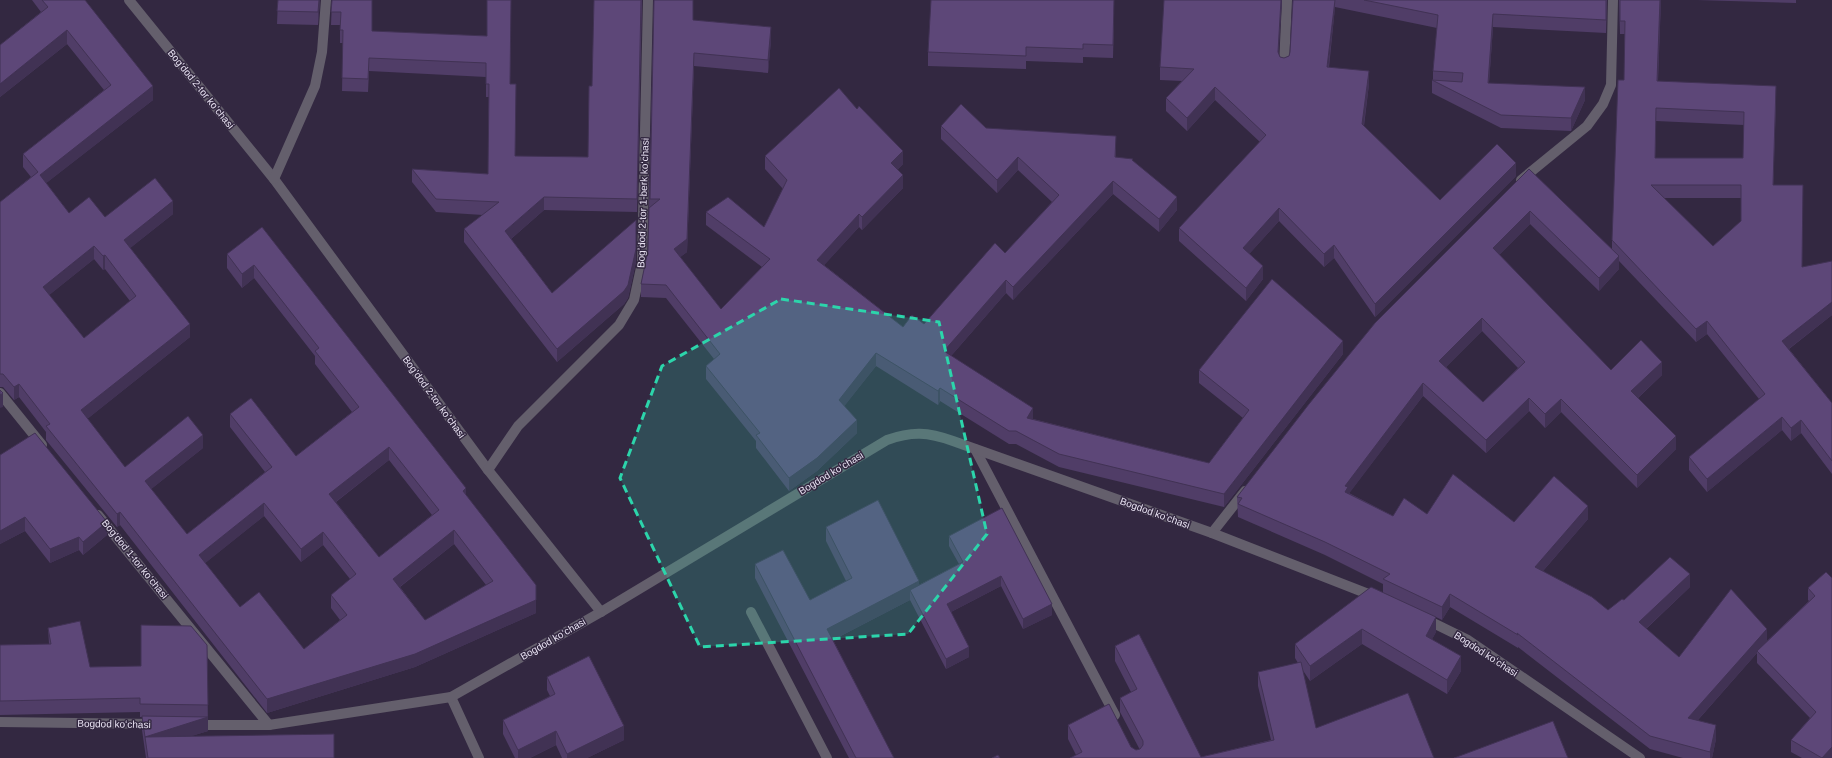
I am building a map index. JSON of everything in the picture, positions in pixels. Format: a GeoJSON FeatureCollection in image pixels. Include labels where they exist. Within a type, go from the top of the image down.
{"type":"FeatureCollection","features":[{"type":"Feature","properties":{"kind":"street","name":"Bog'dod 2-tor koʻchasi"},"geometry":{"type":"LineString","coordinates":[[129,0],[274,179],[488,470],[600,612]]}},
{"type":"Feature","properties":{"kind":"street"},"geometry":{"type":"LineString","coordinates":[[274,179],[315,86],[322,52],[326,0]]}},
{"type":"Feature","properties":{"kind":"street","name":"Bogʼdod 2-tor 1-berk koʻchasi"},"geometry":{"type":"LineString","coordinates":[[488,470],[518,426],[619,325],[634,300],[642,263],[648,0]]}},
{"type":"Feature","properties":{"kind":"street"},"geometry":{"type":"LineString","coordinates":[[1284,66],[1287,0]]}},
{"type":"Feature","properties":{"kind":"street"},"geometry":{"type":"LineString","coordinates":[[1516,185],[1587,126],[1603,104],[1611,85],[1613,0]]}},
{"type":"Feature","properties":{"kind":"street"},"geometry":{"type":"LineString","coordinates":[[0,393],[50,455]]}},
{"type":"Feature","properties":{"kind":"street","name":"Bogdod koʻchasi"},"geometry":{"type":"LineString","coordinates":[[181,725],[269,726],[451,697],[600,612],[887,440],[903,434],[935,434],[1212,533],[1383,599]]}},
{"type":"Feature","properties":{"kind":"street"},"geometry":{"type":"LineString","coordinates":[[975,449],[1118,723]]}},
{"type":"Feature","properties":{"kind":"street"},"geometry":{"type":"LineString","coordinates":[[1212,533],[1251,483]]}},
{"type":"Feature","properties":{"kind":"street","name":"Bog'dod 1-tor koʻchasi"},"geometry":{"type":"LineString","coordinates":[[90,504],[269,726]]}},
{"type":"Feature","properties":{"kind":"street"},"geometry":{"type":"LineString","coordinates":[[751,612],[827,758]]}},
{"type":"Feature","properties":{"kind":"street","name":"Bogdod koʻchasi"},"geometry":{"type":"LineString","coordinates":[[1418,616],[1468,640],[1640,758]]}},
{"type":"Feature","properties":{"kind":"street"},"geometry":{"type":"LineString","coordinates":[[451,697],[479,758]]}},
{"type":"Feature","properties":{"kind":"street","name":"Bogdod koʻchasi"},"geometry":{"type":"LineString","coordinates":[[0,722],[166,725]]}},
{"type":"Feature","properties":{"kind":"highlighted area"},"geometry":{"type":"Polygon","coordinates":[[[781,299],[939,322],[987,534],[908,634],[700,647],[620,478],[662,366],[781,299]]]}},
{"type":"Feature","properties":{"kind":"building"},"geometry":{"type":"Polygon","coordinates":[[[42,0],[85,0],[153,86],[40,175],[69,213],[89,197],[105,217],[155,178],[173,201],[124,240],[190,324],[81,410],[125,467],[188,416],[203,435],[145,481],[187,534],[272,467],[230,414],[251,398],[296,456],[359,407],[315,351],[319,348],[254,265],[242,274],[227,254],[262,227],[466,488],[463,491],[536,585],[536,600],[415,654],[267,699],[120,512],[117,514],[46,426],[50,424],[19,384],[14,387],[3,374],[0,374],[0,202],[38,172],[23,154],[111,85],[67,30],[0,84],[0,45],[48,7],[42,0]],[[94,246],[43,287],[84,338],[136,296],[105,255],[103,256],[94,246]],[[389,447],[329,494],[379,557],[439,510],[389,447]],[[264,503],[199,555],[240,607],[259,592],[304,649],[347,615],[331,595],[356,574],[323,532],[301,549],[264,503]],[[454,530],[393,579],[425,620],[493,581],[454,530]]]}},
{"type":"Feature","properties":{"kind":"building"},"geometry":{"type":"Polygon","coordinates":[[[278,0],[319,0],[318,12],[277,11],[278,0]]]}},
{"type":"Feature","properties":{"kind":"building"},"geometry":{"type":"Polygon","coordinates":[[[332,0],[372,0],[372,31],[487,36],[487,0],[511,0],[510,84],[516,84],[515,156],[588,157],[589,86],[592,86],[594,0],[641,0],[637,199],[544,197],[505,231],[552,293],[636,220],[636,249],[628,285],[624,291],[557,349],[464,229],[499,202],[436,199],[412,169],[488,174],[489,84],[486,84],[486,63],[369,58],[368,79],[342,78],[343,30],[340,30],[341,12],[331,12],[332,0]]]}},
{"type":"Feature","properties":{"kind":"building"},"geometry":{"type":"Polygon","coordinates":[[[654,0],[693,0],[693,20],[771,27],[768,60],[694,53],[687,239],[674,249],[721,309],[770,259],[706,212],[728,197],[764,227],[787,180],[765,156],[839,88],[857,109],[859,106],[903,151],[891,163],[903,175],[862,217],[859,214],[817,260],[903,327],[912,315],[924,324],[995,243],[1005,253],[1059,195],[1018,157],[997,180],[941,126],[961,104],[986,128],[1116,136],[1115,157],[1133,159],[1132,160],[1177,197],[1159,219],[1113,181],[1013,287],[1006,280],[944,351],[1033,408],[1027,418],[1209,463],[1249,410],[1199,370],[1272,279],[1343,341],[1224,494],[1059,454],[1016,431],[1009,431],[940,388],[938,391],[876,353],[839,400],[857,420],[817,458],[789,478],[756,435],[760,433],[706,366],[720,354],[666,285],[641,284],[648,250],[649,208],[660,199],[650,199],[654,0]]]}},
{"type":"Feature","properties":{"kind":"building"},"geometry":{"type":"Polygon","coordinates":[[[931,0],[1114,0],[1113,45],[1083,44],[1083,49],[1026,47],[1026,56],[928,52],[931,0]]]}},
{"type":"Feature","properties":{"kind":"building"},"geometry":{"type":"Polygon","coordinates":[[[1164,0],[1281,0],[1278,52],[1280,57],[1284,58],[1289,56],[1290,52],[1293,0],[1335,0],[1327,67],[1369,71],[1362,124],[1440,200],[1497,144],[1516,163],[1375,304],[1334,245],[1324,254],[1279,208],[1243,248],[1263,266],[1246,288],[1179,228],[1266,135],[1215,87],[1187,118],[1166,98],[1194,69],[1160,67],[1164,0]]]}},
{"type":"Feature","properties":{"kind":"building"},"geometry":{"type":"Polygon","coordinates":[[[1364,0],[1606,0],[1606,20],[1493,14],[1488,83],[1585,87],[1571,118],[1501,115],[1432,80],[1462,82],[1463,73],[1433,71],[1438,15],[1364,0]]]}},
{"type":"Feature","properties":{"kind":"building"},"geometry":{"type":"Polygon","coordinates":[[[1620,0],[1660,0],[1657,81],[1776,86],[1773,185],[1803,185],[1802,267],[1832,261],[1832,302],[1782,341],[1832,403],[1832,461],[1801,420],[1791,428],[1782,417],[1707,479],[1689,457],[1765,394],[1707,321],[1696,329],[1612,240],[1618,80],[1624,80],[1625,21],[1620,21],[1620,0]],[[1656,108],[1655,158],[1743,158],[1744,112],[1656,108]],[[1651,185],[1713,246],[1741,221],[1741,185],[1651,185]]]}},
{"type":"Feature","properties":{"kind":"building"},"geometry":{"type":"Polygon","coordinates":[[[1529,169],[1619,256],[1599,278],[1530,211],[1493,248],[1611,370],[1641,340],[1662,362],[1631,391],[1676,436],[1637,475],[1561,399],[1545,414],[1529,398],[1486,440],[1423,383],[1345,486],[1348,487],[1345,492],[1393,516],[1404,498],[1427,514],[1453,474],[1514,522],[1554,476],[1588,506],[1535,567],[1592,597],[1608,610],[1622,599],[1624,600],[1670,557],[1690,574],[1639,622],[1679,657],[1731,589],[1767,629],[1688,718],[1716,725],[1710,752],[1650,736],[1517,633],[1518,635],[1450,594],[1442,607],[1383,579],[1390,574],[1325,542],[1238,504],[1242,498],[1237,497],[1309,404],[1375,323],[1529,169]],[[1482,318],[1439,361],[1483,402],[1525,362],[1482,318]]]}},
{"type":"Feature","properties":{"kind":"building"},"geometry":{"type":"Polygon","coordinates":[[[35,433],[107,522],[83,542],[79,537],[50,549],[25,517],[0,531],[0,455],[35,433]]]}},
{"type":"Feature","properties":{"kind":"building"},"geometry":{"type":"Polygon","coordinates":[[[878,500],[919,581],[827,629],[894,758],[856,758],[755,564],[783,550],[810,600],[852,578],[826,527],[878,500]]]}},
{"type":"Feature","properties":{"kind":"building"},"geometry":{"type":"Polygon","coordinates":[[[1002,508],[1052,604],[1023,619],[1001,576],[947,604],[969,647],[946,659],[910,590],[963,562],[949,536],[1002,508]]]}},
{"type":"Feature","properties":{"kind":"building"},"geometry":{"type":"Polygon","coordinates":[[[1826,572],[1832,578],[1832,747],[1822,758],[1791,740],[1816,712],[1757,651],[1815,596],[1808,588],[1826,572]]]}},
{"type":"Feature","properties":{"kind":"building"},"geometry":{"type":"Polygon","coordinates":[[[1371,587],[1436,617],[1426,636],[1461,656],[1447,680],[1362,629],[1310,666],[1295,644],[1371,587]]]}},
{"type":"Feature","properties":{"kind":"building"},"geometry":{"type":"Polygon","coordinates":[[[80,621],[90,667],[141,666],[141,625],[191,626],[207,645],[208,705],[140,704],[140,698],[0,701],[0,645],[51,644],[48,628],[80,621]]]}},
{"type":"Feature","properties":{"kind":"building"},"geometry":{"type":"Polygon","coordinates":[[[1139,634],[1201,757],[1274,740],[1258,672],[1301,662],[1316,728],[1408,693],[1434,758],[1070,758],[1082,752],[1068,725],[1109,704],[1131,747],[1136,750],[1140,749],[1143,745],[1143,741],[1120,698],[1137,689],[1115,646],[1139,634]]]}},
{"type":"Feature","properties":{"kind":"building"},"geometry":{"type":"Polygon","coordinates":[[[589,656],[624,726],[567,754],[556,731],[518,750],[503,720],[555,694],[547,677],[589,656]]]}},
{"type":"Feature","properties":{"kind":"building"},"geometry":{"type":"Polygon","coordinates":[[[142,716],[208,717],[145,737],[142,716]]]}},
{"type":"Feature","properties":{"kind":"building"},"geometry":{"type":"Polygon","coordinates":[[[1553,721],[1568,758],[1454,758],[1553,721]]]}},
{"type":"Feature","properties":{"kind":"building"},"geometry":{"type":"Polygon","coordinates":[[[334,734],[334,758],[148,758],[145,737],[334,734]]]}},
{"type":"Feature","properties":{"kind":"building"},"geometry":{"type":"Polygon","coordinates":[[[998,755],[1000,758],[992,758],[998,755]]]}}]}
